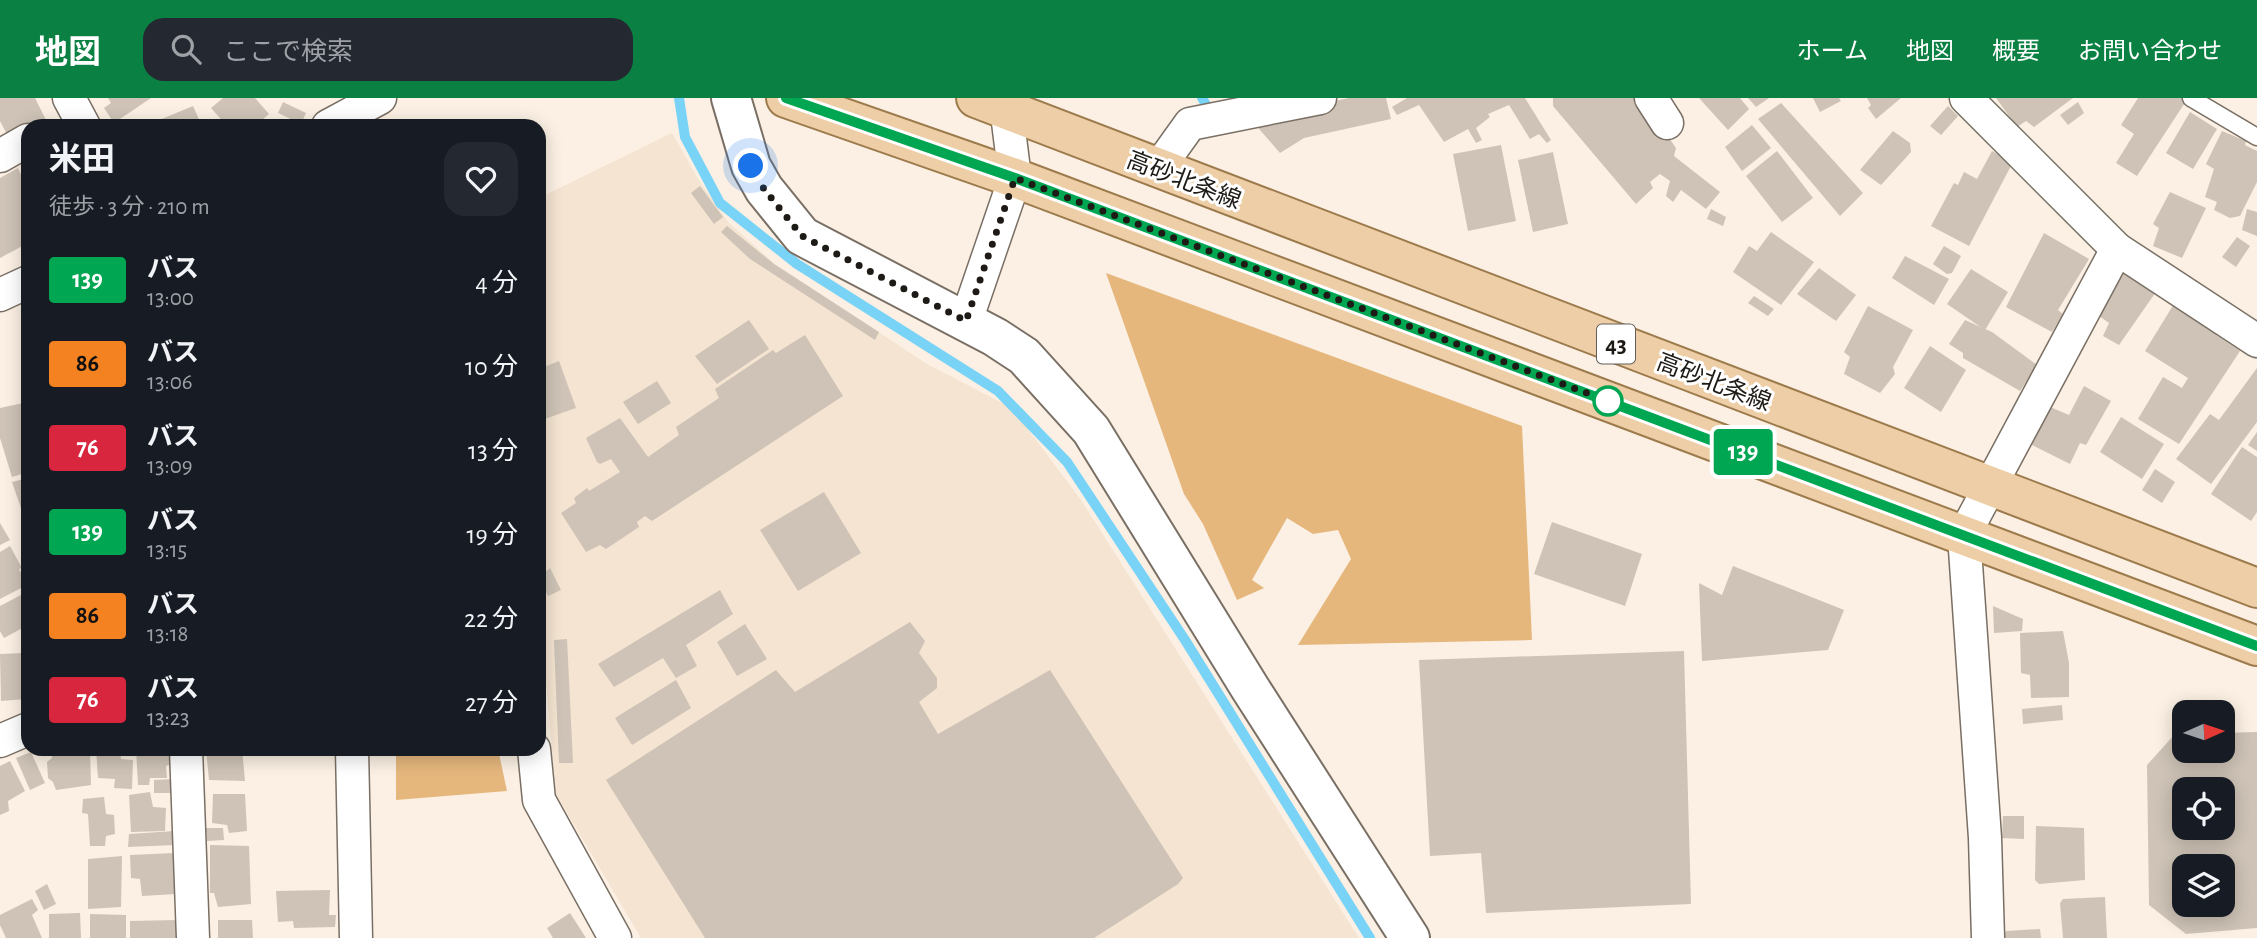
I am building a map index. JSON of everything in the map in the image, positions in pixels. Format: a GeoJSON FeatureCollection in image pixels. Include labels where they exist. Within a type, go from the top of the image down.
{"type":"FeatureCollection","features":[{"type":"Feature","properties":{"kind":"main road","name":"43"},"geometry":{"type":"LineString","coordinates":[[786,98],[1015,178],[2257,646]]}},
{"type":"Feature","properties":{"kind":"main road","name":"高砂北条線"},"geometry":{"type":"LineString","coordinates":[[996,102],[1157,170],[2257,589]]}},
{"type":"Feature","properties":{"kind":"street"},"geometry":{"type":"LineString","coordinates":[[341,119],[380,98]]}},
{"type":"Feature","properties":{"kind":"street"},"geometry":{"type":"LineString","coordinates":[[731,98],[751,166],[764,189],[802,236],[966,321],[1024,356],[1091,430],[1410,938]]}},
{"type":"Feature","properties":{"kind":"street"},"geometry":{"type":"LineString","coordinates":[[1157,170],[1190,124],[1320,98]]}},
{"type":"Feature","properties":{"kind":"street"},"geometry":{"type":"LineString","coordinates":[[1966,98],[2117,249],[2257,341]]}},
{"type":"Feature","properties":{"kind":"street"},"geometry":{"type":"LineString","coordinates":[[966,321],[1015,178],[996,102]]}},
{"type":"Feature","properties":{"kind":"street"},"geometry":{"type":"LineString","coordinates":[[0,156],[21,144]]}},
{"type":"Feature","properties":{"kind":"street"},"geometry":{"type":"LineString","coordinates":[[1988,938],[1985,838],[1964,535],[2117,249]]}},
{"type":"Feature","properties":{"kind":"street"},"geometry":{"type":"LineString","coordinates":[[0,295],[21,285]]}},
{"type":"Feature","properties":{"kind":"street"},"geometry":{"type":"LineString","coordinates":[[0,741],[21,732]]}},
{"type":"Feature","properties":{"kind":"street"},"geometry":{"type":"LineString","coordinates":[[186,756],[194,938]]}},
{"type":"Feature","properties":{"kind":"street"},"geometry":{"type":"LineString","coordinates":[[352,756],[356,938]]}},
{"type":"Feature","properties":{"kind":"street"},"geometry":{"type":"LineString","coordinates":[[535,756],[539,800],[615,938]]}},
{"type":"Feature","properties":{"kind":"lane"},"geometry":{"type":"LineString","coordinates":[[2191,98],[2257,137]]}},
{"type":"Feature","properties":{"kind":"shaded area"},"geometry":{"type":"Polygon","coordinates":[[[672,133],[700,182],[729,223],[775,264],[927,364],[1004,404],[1021,420],[1081,500],[1359,938],[641,938],[556,794],[546,683],[546,195],[672,133]]]}},
{"type":"Feature","properties":{"kind":"shaded area"},"geometry":{"type":"Polygon","coordinates":[[[1106,273],[1522,426],[1532,640],[1298,645],[1351,559],[1338,530],[1313,534],[1287,518],[1252,580],[1264,588],[1237,600],[1203,524],[1184,494],[1106,273]]]}},
{"type":"Feature","properties":{"kind":"shaded area"},"geometry":{"type":"Polygon","coordinates":[[[396,756],[500,756],[507,791],[396,800],[396,756]]]}},
{"type":"Feature","properties":{"kind":"building"},"geometry":{"type":"Polygon","coordinates":[[[0,98],[35,98],[46,119],[21,119],[21,131],[10,140],[0,121],[0,98]]]}},
{"type":"Feature","properties":{"kind":"building"},"geometry":{"type":"Polygon","coordinates":[[[108,98],[151,98],[120,119],[111,119],[104,108],[111,103],[108,98]]]}},
{"type":"Feature","properties":{"kind":"building"},"geometry":{"type":"Polygon","coordinates":[[[223,98],[255,98],[269,114],[263,119],[221,119],[211,108],[223,98]]]}},
{"type":"Feature","properties":{"kind":"building"},"geometry":{"type":"Polygon","coordinates":[[[1349,98],[1386,98],[1391,119],[1304,138],[1280,153],[1253,122],[1255,118],[1349,98]]]}},
{"type":"Feature","properties":{"kind":"building"},"geometry":{"type":"Polygon","coordinates":[[[1407,98],[1525,98],[1551,140],[1547,143],[1539,134],[1530,139],[1509,105],[1488,114],[1490,117],[1476,128],[1482,140],[1476,143],[1468,129],[1444,142],[1419,105],[1397,115],[1392,107],[1407,98]]]}},
{"type":"Feature","properties":{"kind":"building"},"geometry":{"type":"Polygon","coordinates":[[[1553,98],[1641,98],[1676,148],[1674,156],[1720,192],[1706,209],[1681,190],[1673,202],[1666,196],[1670,181],[1660,174],[1650,182],[1653,188],[1636,204],[1553,106],[1553,98]]]}},
{"type":"Feature","properties":{"kind":"building"},"geometry":{"type":"Polygon","coordinates":[[[1699,98],[1740,98],[1749,109],[1728,130],[1699,98]]]}},
{"type":"Feature","properties":{"kind":"building"},"geometry":{"type":"Polygon","coordinates":[[[1748,98],[1769,98],[1756,107],[1748,98]]]}},
{"type":"Feature","properties":{"kind":"building"},"geometry":{"type":"Polygon","coordinates":[[[1813,98],[1839,98],[1841,101],[1820,112],[1813,98]]]}},
{"type":"Feature","properties":{"kind":"building"},"geometry":{"type":"Polygon","coordinates":[[[1867,98],[1901,98],[1876,119],[1868,108],[1871,105],[1867,98]]]}},
{"type":"Feature","properties":{"kind":"building"},"geometry":{"type":"Polygon","coordinates":[[[1996,98],[2073,98],[2034,127],[2026,121],[2017,127],[1996,98]]]}},
{"type":"Feature","properties":{"kind":"building"},"geometry":{"type":"Polygon","coordinates":[[[2138,98],[2188,98],[2137,176],[2116,163],[2134,134],[2121,125],[2138,98]]]}},
{"type":"Feature","properties":{"kind":"building"},"geometry":{"type":"Polygon","coordinates":[[[283,102],[306,113],[303,119],[291,119],[278,113],[283,102]]]}},
{"type":"Feature","properties":{"kind":"building"},"geometry":{"type":"Polygon","coordinates":[[[2078,102],[2084,113],[2068,125],[2060,115],[2078,102]]]}},
{"type":"Feature","properties":{"kind":"building"},"geometry":{"type":"Polygon","coordinates":[[[1781,103],[1863,193],[1840,216],[1758,119],[1781,103]]]}},
{"type":"Feature","properties":{"kind":"building"},"geometry":{"type":"Polygon","coordinates":[[[193,106],[199,119],[162,119],[193,106]]]}},
{"type":"Feature","properties":{"kind":"building"},"geometry":{"type":"Polygon","coordinates":[[[1948,106],[1958,116],[1941,135],[1930,126],[1948,106]]]}},
{"type":"Feature","properties":{"kind":"building"},"geometry":{"type":"Polygon","coordinates":[[[2190,112],[2217,129],[2193,169],[2166,153],[2190,112]]]}},
{"type":"Feature","properties":{"kind":"building"},"geometry":{"type":"Polygon","coordinates":[[[1752,125],[1771,148],[1742,171],[1725,147],[1752,125]]]}},
{"type":"Feature","properties":{"kind":"building"},"geometry":{"type":"Polygon","coordinates":[[[1893,131],[1910,143],[1911,152],[1881,185],[1860,170],[1893,131]]]}},
{"type":"Feature","properties":{"kind":"building"},"geometry":{"type":"Polygon","coordinates":[[[2222,131],[2246,141],[2245,145],[2257,151],[2257,182],[2240,216],[2230,218],[2214,210],[2217,202],[2205,197],[2214,169],[2206,164],[2222,131]]]}},
{"type":"Feature","properties":{"kind":"building"},"geometry":{"type":"Polygon","coordinates":[[[1501,145],[1516,221],[1468,231],[1453,154],[1501,145]]]}},
{"type":"Feature","properties":{"kind":"building"},"geometry":{"type":"Polygon","coordinates":[[[1777,151],[1813,198],[1782,222],[1746,176],[1777,151]]]}},
{"type":"Feature","properties":{"kind":"building"},"geometry":{"type":"Polygon","coordinates":[[[1992,151],[2013,162],[1969,246],[1931,226],[1954,183],[1958,185],[1964,172],[1977,179],[1992,151]]]}},
{"type":"Feature","properties":{"kind":"building"},"geometry":{"type":"Polygon","coordinates":[[[1553,152],[1568,224],[1533,232],[1518,160],[1553,152]]]}},
{"type":"Feature","properties":{"kind":"building"},"geometry":{"type":"Polygon","coordinates":[[[18,168],[21,175],[21,247],[0,258],[0,178],[18,168]]]}},
{"type":"Feature","properties":{"kind":"building"},"geometry":{"type":"Polygon","coordinates":[[[700,186],[723,217],[714,224],[691,193],[700,186]]]}},
{"type":"Feature","properties":{"kind":"building"},"geometry":{"type":"Polygon","coordinates":[[[2170,192],[2206,208],[2182,258],[2153,246],[2159,228],[2153,224],[2170,192]]]}},
{"type":"Feature","properties":{"kind":"building"},"geometry":{"type":"Polygon","coordinates":[[[1711,209],[1726,217],[1723,226],[1707,219],[1711,209]]]}},
{"type":"Feature","properties":{"kind":"building"},"geometry":{"type":"Polygon","coordinates":[[[2247,209],[2257,212],[2257,236],[2242,230],[2247,209]]]}},
{"type":"Feature","properties":{"kind":"building"},"geometry":{"type":"Polygon","coordinates":[[[727,226],[774,264],[879,332],[875,340],[750,259],[721,232],[727,226]]]}},
{"type":"Feature","properties":{"kind":"building"},"geometry":{"type":"Polygon","coordinates":[[[1771,232],[1814,262],[1781,305],[1733,272],[1749,246],[1757,251],[1771,232]]]}},
{"type":"Feature","properties":{"kind":"building"},"geometry":{"type":"Polygon","coordinates":[[[2044,233],[2089,259],[2058,310],[2063,314],[2052,332],[2006,307],[2044,233]]]}},
{"type":"Feature","properties":{"kind":"building"},"geometry":{"type":"Polygon","coordinates":[[[2237,237],[2250,246],[2236,267],[2222,257],[2237,237]]]}},
{"type":"Feature","properties":{"kind":"building"},"geometry":{"type":"Polygon","coordinates":[[[1944,246],[1961,256],[1952,273],[1947,274],[1933,264],[1944,246]]]}},
{"type":"Feature","properties":{"kind":"building"},"geometry":{"type":"Polygon","coordinates":[[[1905,256],[1949,279],[1934,305],[1892,278],[1905,256]]]}},
{"type":"Feature","properties":{"kind":"building"},"geometry":{"type":"Polygon","coordinates":[[[1819,268],[1856,295],[1836,321],[1797,294],[1819,268]]]}},
{"type":"Feature","properties":{"kind":"building"},"geometry":{"type":"Polygon","coordinates":[[[2128,268],[2158,289],[2119,345],[2103,336],[2109,323],[2095,313],[2128,268]]]}},
{"type":"Feature","properties":{"kind":"building"},"geometry":{"type":"Polygon","coordinates":[[[1971,269],[2008,292],[1985,330],[1947,304],[1971,269]]]}},
{"type":"Feature","properties":{"kind":"building"},"geometry":{"type":"Polygon","coordinates":[[[1754,296],[1774,309],[1768,316],[1748,303],[1754,296]]]}},
{"type":"Feature","properties":{"kind":"building"},"geometry":{"type":"Polygon","coordinates":[[[2177,299],[2222,327],[2216,335],[2240,351],[2179,444],[2138,419],[2163,377],[2182,388],[2188,378],[2145,351],[2177,299]]]}},
{"type":"Feature","properties":{"kind":"building"},"geometry":{"type":"Polygon","coordinates":[[[1868,306],[1913,330],[1893,367],[1895,374],[1880,393],[1844,374],[1850,357],[1844,352],[1868,306]]]}},
{"type":"Feature","properties":{"kind":"building"},"geometry":{"type":"Polygon","coordinates":[[[749,320],[769,349],[717,384],[695,356],[749,320]]]}},
{"type":"Feature","properties":{"kind":"building"},"geometry":{"type":"Polygon","coordinates":[[[1965,320],[1992,332],[2037,365],[2020,391],[1963,358],[1963,353],[1949,344],[1965,320]]]}},
{"type":"Feature","properties":{"kind":"building"},"geometry":{"type":"Polygon","coordinates":[[[805,335],[843,396],[652,521],[645,516],[637,522],[639,527],[606,549],[600,545],[586,552],[561,513],[576,503],[574,498],[587,488],[589,491],[620,472],[611,459],[600,464],[597,462],[586,438],[620,418],[648,457],[679,435],[676,427],[719,398],[715,389],[773,350],[776,353],[805,335]]]}},
{"type":"Feature","properties":{"kind":"building"},"geometry":{"type":"Polygon","coordinates":[[[1930,346],[1966,370],[1941,412],[1904,388],[1930,346]]]}},
{"type":"Feature","properties":{"kind":"building"},"geometry":{"type":"Polygon","coordinates":[[[559,361],[576,408],[546,419],[546,366],[559,361]]]}},
{"type":"Feature","properties":{"kind":"building"},"geometry":{"type":"Polygon","coordinates":[[[2257,368],[2257,422],[2211,484],[2176,459],[2210,414],[2219,420],[2257,368]]]}},
{"type":"Feature","properties":{"kind":"building"},"geometry":{"type":"Polygon","coordinates":[[[657,381],[671,403],[638,424],[623,402],[657,381]]]}},
{"type":"Feature","properties":{"kind":"building"},"geometry":{"type":"Polygon","coordinates":[[[2084,386],[2111,401],[2086,445],[2080,443],[2070,464],[2024,441],[2043,404],[2069,415],[2084,386]]]}},
{"type":"Feature","properties":{"kind":"building"},"geometry":{"type":"Polygon","coordinates":[[[21,404],[21,474],[12,477],[0,438],[0,408],[21,404]]]}},
{"type":"Feature","properties":{"kind":"building"},"geometry":{"type":"Polygon","coordinates":[[[2121,417],[2164,444],[2142,479],[2100,452],[2121,417]]]}},
{"type":"Feature","properties":{"kind":"building"},"geometry":{"type":"Polygon","coordinates":[[[2257,432],[2257,451],[2248,445],[2257,432]]]}},
{"type":"Feature","properties":{"kind":"building"},"geometry":{"type":"Polygon","coordinates":[[[2242,447],[2257,457],[2257,512],[2251,521],[2211,494],[2242,447]]]}},
{"type":"Feature","properties":{"kind":"building"},"geometry":{"type":"Polygon","coordinates":[[[2155,469],[2175,482],[2162,503],[2142,490],[2155,469]]]}},
{"type":"Feature","properties":{"kind":"building"},"geometry":{"type":"Polygon","coordinates":[[[21,480],[21,508],[12,482],[21,480]]]}},
{"type":"Feature","properties":{"kind":"building"},"geometry":{"type":"Polygon","coordinates":[[[824,492],[861,553],[798,591],[760,530],[824,492]]]}},
{"type":"Feature","properties":{"kind":"building"},"geometry":{"type":"Polygon","coordinates":[[[1552,522],[1642,554],[1625,606],[1534,574],[1552,522]]]}},
{"type":"Feature","properties":{"kind":"building"},"geometry":{"type":"Polygon","coordinates":[[[0,523],[10,540],[0,545],[0,523]]]}},
{"type":"Feature","properties":{"kind":"building"},"geometry":{"type":"Polygon","coordinates":[[[10,546],[21,566],[21,588],[0,599],[0,552],[10,546]]]}},
{"type":"Feature","properties":{"kind":"building"},"geometry":{"type":"Polygon","coordinates":[[[1733,566],[1844,610],[1828,650],[1702,661],[1699,583],[1722,595],[1733,566]]]}},
{"type":"Feature","properties":{"kind":"building"},"geometry":{"type":"Polygon","coordinates":[[[550,568],[561,590],[548,596],[546,592],[546,571],[550,568]]]}},
{"type":"Feature","properties":{"kind":"building"},"geometry":{"type":"Polygon","coordinates":[[[720,590],[733,614],[686,645],[697,666],[676,678],[663,658],[614,687],[598,664],[720,590]]]}},
{"type":"Feature","properties":{"kind":"building"},"geometry":{"type":"Polygon","coordinates":[[[21,595],[21,629],[4,638],[0,631],[0,606],[21,595]]]}},
{"type":"Feature","properties":{"kind":"building"},"geometry":{"type":"Polygon","coordinates":[[[1993,606],[2023,619],[2022,631],[1994,633],[1993,606]]]}},
{"type":"Feature","properties":{"kind":"building"},"geometry":{"type":"Polygon","coordinates":[[[910,622],[925,641],[919,653],[937,678],[937,688],[919,702],[938,734],[1050,670],[1183,878],[1178,884],[1094,938],[705,938],[606,780],[776,670],[795,692],[910,622]]]}},
{"type":"Feature","properties":{"kind":"building"},"geometry":{"type":"Polygon","coordinates":[[[745,624],[767,659],[737,676],[717,642],[745,624]]]}},
{"type":"Feature","properties":{"kind":"building"},"geometry":{"type":"Polygon","coordinates":[[[2063,631],[2069,663],[2069,697],[2031,698],[2030,675],[2021,673],[2020,633],[2063,631]]]}},
{"type":"Feature","properties":{"kind":"building"},"geometry":{"type":"Polygon","coordinates":[[[567,639],[573,763],[559,763],[554,640],[567,639]]]}},
{"type":"Feature","properties":{"kind":"building"},"geometry":{"type":"Polygon","coordinates":[[[1684,651],[1691,904],[1486,913],[1481,853],[1430,856],[1419,660],[1684,651]]]}},
{"type":"Feature","properties":{"kind":"building"},"geometry":{"type":"Polygon","coordinates":[[[21,653],[21,699],[1,701],[0,654],[21,653]]]}},
{"type":"Feature","properties":{"kind":"building"},"geometry":{"type":"Polygon","coordinates":[[[676,680],[691,708],[632,745],[615,718],[676,680]]]}},
{"type":"Feature","properties":{"kind":"building"},"geometry":{"type":"Polygon","coordinates":[[[2062,705],[2063,720],[2023,724],[2022,709],[2062,705]]]}},
{"type":"Feature","properties":{"kind":"building"},"geometry":{"type":"Polygon","coordinates":[[[2257,732],[2257,928],[2186,934],[2149,905],[2147,765],[2172,737],[2172,763],[2235,763],[2235,733],[2257,732]]]}},
{"type":"Feature","properties":{"kind":"building"},"geometry":{"type":"Polygon","coordinates":[[[33,756],[45,783],[30,790],[16,758],[33,756]]]}},
{"type":"Feature","properties":{"kind":"building"},"geometry":{"type":"Polygon","coordinates":[[[90,756],[91,785],[56,790],[48,778],[47,762],[52,758],[90,756]]]}},
{"type":"Feature","properties":{"kind":"building"},"geometry":{"type":"Polygon","coordinates":[[[96,756],[121,756],[121,759],[133,760],[132,789],[114,788],[115,779],[98,778],[96,756]]]}},
{"type":"Feature","properties":{"kind":"building"},"geometry":{"type":"Polygon","coordinates":[[[136,756],[170,756],[172,764],[166,766],[167,778],[150,778],[149,785],[138,785],[136,756]]]}},
{"type":"Feature","properties":{"kind":"building"},"geometry":{"type":"Polygon","coordinates":[[[207,756],[243,756],[245,781],[209,780],[207,756]]]}},
{"type":"Feature","properties":{"kind":"building"},"geometry":{"type":"Polygon","coordinates":[[[10,761],[25,791],[8,801],[9,811],[0,815],[0,766],[10,761]]]}},
{"type":"Feature","properties":{"kind":"building"},"geometry":{"type":"Polygon","coordinates":[[[174,779],[174,793],[154,793],[154,780],[174,779]]]}},
{"type":"Feature","properties":{"kind":"building"},"geometry":{"type":"Polygon","coordinates":[[[150,792],[153,807],[166,808],[165,831],[131,832],[129,795],[150,792]]]}},
{"type":"Feature","properties":{"kind":"building"},"geometry":{"type":"Polygon","coordinates":[[[213,794],[245,794],[247,831],[229,833],[227,825],[212,823],[213,794]]]}},
{"type":"Feature","properties":{"kind":"building"},"geometry":{"type":"Polygon","coordinates":[[[104,797],[106,814],[114,815],[115,834],[106,836],[105,846],[90,846],[88,814],[82,813],[83,799],[104,797]]]}},
{"type":"Feature","properties":{"kind":"building"},"geometry":{"type":"Polygon","coordinates":[[[2003,816],[2024,816],[2024,839],[2002,838],[2003,816]]]}},
{"type":"Feature","properties":{"kind":"building"},"geometry":{"type":"Polygon","coordinates":[[[2036,826],[2084,828],[2085,880],[2039,884],[2035,880],[2036,826]]]}},
{"type":"Feature","properties":{"kind":"building"},"geometry":{"type":"Polygon","coordinates":[[[206,828],[223,828],[224,840],[207,841],[206,828]]]}},
{"type":"Feature","properties":{"kind":"building"},"geometry":{"type":"Polygon","coordinates":[[[175,831],[175,845],[128,847],[129,834],[175,831]]]}},
{"type":"Feature","properties":{"kind":"building"},"geometry":{"type":"Polygon","coordinates":[[[210,845],[249,846],[251,904],[218,907],[214,893],[210,893],[210,845]]]}},
{"type":"Feature","properties":{"kind":"building"},"geometry":{"type":"Polygon","coordinates":[[[174,853],[176,894],[142,896],[140,879],[131,878],[130,855],[174,853]]]}},
{"type":"Feature","properties":{"kind":"building"},"geometry":{"type":"Polygon","coordinates":[[[122,856],[121,907],[88,909],[88,859],[122,856]]]}},
{"type":"Feature","properties":{"kind":"building"},"geometry":{"type":"Polygon","coordinates":[[[47,884],[56,904],[44,910],[35,891],[47,884]]]}},
{"type":"Feature","properties":{"kind":"building"},"geometry":{"type":"Polygon","coordinates":[[[330,890],[329,915],[336,915],[335,927],[294,928],[293,921],[278,922],[276,891],[330,890]]]}},
{"type":"Feature","properties":{"kind":"building"},"geometry":{"type":"Polygon","coordinates":[[[2105,897],[2107,938],[2063,938],[2060,903],[2063,899],[2105,897]]]}},
{"type":"Feature","properties":{"kind":"building"},"geometry":{"type":"Polygon","coordinates":[[[32,899],[38,910],[32,915],[42,938],[6,938],[0,925],[0,915],[32,899]]]}},
{"type":"Feature","properties":{"kind":"building"},"geometry":{"type":"Polygon","coordinates":[[[80,913],[81,938],[49,938],[49,914],[80,913]]]}},
{"type":"Feature","properties":{"kind":"building"},"geometry":{"type":"Polygon","coordinates":[[[570,913],[586,938],[553,938],[547,928],[570,913]]]}},
{"type":"Feature","properties":{"kind":"building"},"geometry":{"type":"Polygon","coordinates":[[[90,914],[126,915],[126,938],[90,938],[90,914]]]}},
{"type":"Feature","properties":{"kind":"building"},"geometry":{"type":"Polygon","coordinates":[[[177,920],[177,938],[130,938],[130,921],[177,920]]]}},
{"type":"Feature","properties":{"kind":"building"},"geometry":{"type":"Polygon","coordinates":[[[218,920],[252,920],[253,938],[218,938],[218,920]]]}},
{"type":"Feature","properties":{"kind":"building"},"geometry":{"type":"Polygon","coordinates":[[[2040,929],[2041,938],[2002,938],[2006,931],[2040,929]]]}},
{"type":"Feature","properties":{"kind":"waterway"},"geometry":{"type":"LineString","coordinates":[[679,98],[685,137],[720,203],[797,264],[998,391],[1067,462],[1185,640],[1370,938]]}},
{"type":"Feature","properties":{"kind":"waterway"},"geometry":{"type":"LineString","coordinates":[[1202,98],[1210,111]]}},
{"type":"Feature","properties":{"kind":"bus line","name":"139"},"geometry":{"type":"LineString","coordinates":[[786,98],[1015,178],[2257,646]]}},
{"type":"Feature","properties":{"kind":"route"},"geometry":{"type":"LineString","coordinates":[[751,166],[764,189],[802,236],[966,321],[1015,178],[1608,401]]}}]}
